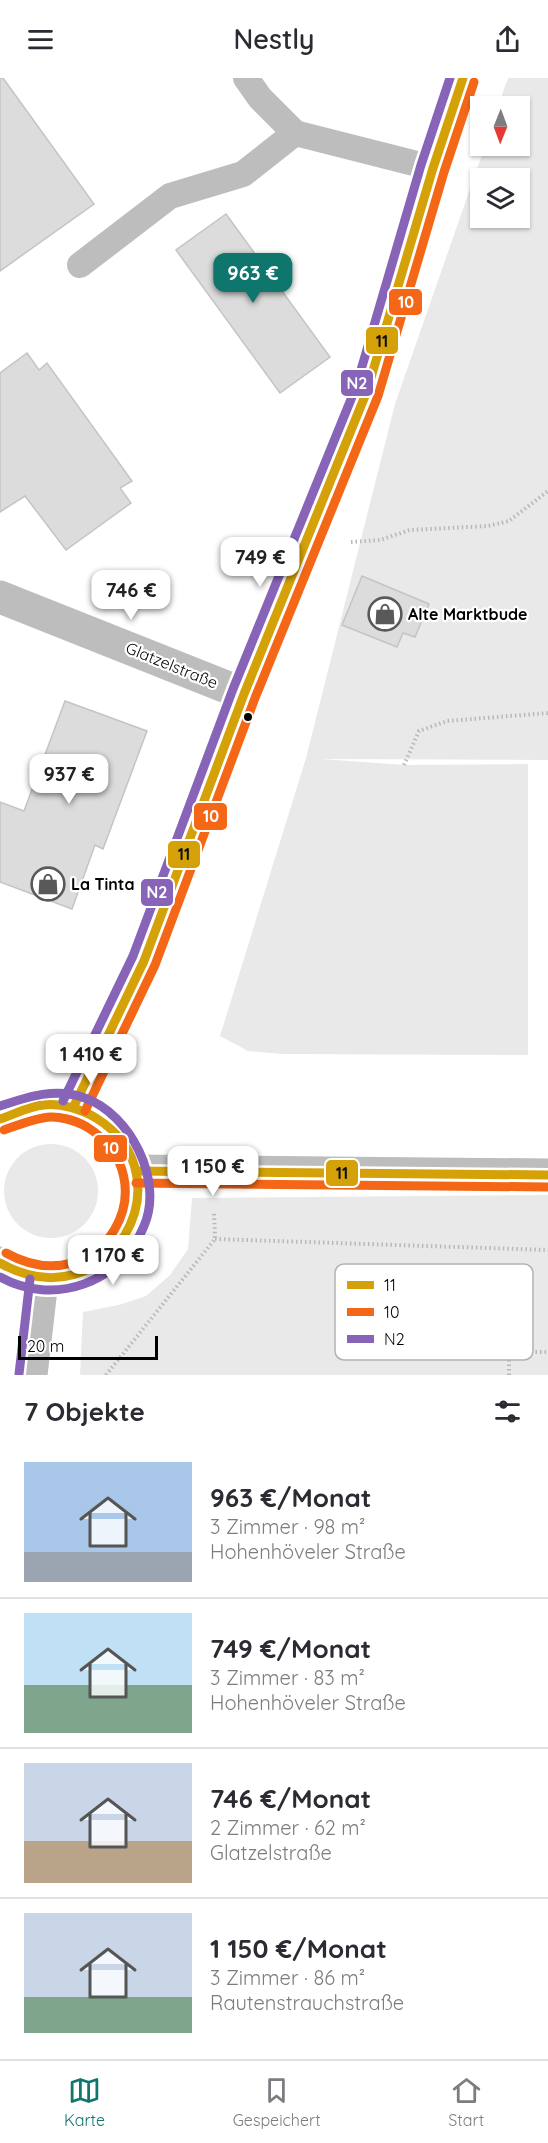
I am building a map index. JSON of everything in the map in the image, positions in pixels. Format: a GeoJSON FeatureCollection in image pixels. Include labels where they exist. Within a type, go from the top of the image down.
{"type":"FeatureCollection","features":[{"type":"Feature","properties":{"kind":"street"},"geometry":{"type":"LineString","coordinates":[[74,1106],[144,961],[244,694],[367,391],[433,168],[463,78]]}},
{"type":"Feature","properties":{"kind":"street","name":"Glatzelstraße"},"geometry":{"type":"LineString","coordinates":[[0,597],[244,694]]}},
{"type":"Feature","properties":{"kind":"street"},"geometry":{"type":"LineString","coordinates":[[0,1119],[20,1108],[47,1103],[74,1106],[96,1116],[115,1130],[128,1149],[136,1171],[138,1199],[132,1226],[117,1250],[95,1268],[69,1278],[42,1280],[16,1273],[0,1263]]}},
{"type":"Feature","properties":{"kind":"street"},"geometry":{"type":"LineString","coordinates":[[136,1171],[548,1175]]}},
{"type":"Feature","properties":{"kind":"street"},"geometry":{"type":"LineString","coordinates":[[31,1375],[42,1280]]}},
{"type":"Feature","properties":{"kind":"lane"},"geometry":{"type":"LineString","coordinates":[[246,78],[260,98],[296,133],[433,168]]}},
{"type":"Feature","properties":{"kind":"lane"},"geometry":{"type":"LineString","coordinates":[[80,265],[170,196],[243,174],[296,133]]}},
{"type":"Feature","properties":{"kind":"path"},"geometry":{"type":"LineString","coordinates":[[305,545],[380,540],[411,530],[488,526],[508,520],[548,491]]}},
{"type":"Feature","properties":{"kind":"path"},"geometry":{"type":"LineString","coordinates":[[404,765],[418,731],[447,721],[548,713]]}},
{"type":"Feature","properties":{"kind":"path"},"geometry":{"type":"LineString","coordinates":[[106,1375],[215,1239],[212,1172]]}},
{"type":"Feature","properties":{"kind":"path"},"geometry":{"type":"LineString","coordinates":[[215,1239],[548,1250]]}},
{"type":"Feature","properties":{"kind":"shaded area"},"geometry":{"type":"Polygon","coordinates":[[[508,78],[548,78],[548,760],[321,759],[404,765],[528,764],[528,1055],[282,1054],[248,1051],[220,1036],[306,758],[395,404],[470,189],[470,228],[530,228],[530,168],[477,168],[482,156],[530,156],[530,96],[502,96],[508,78]]]}},
{"type":"Feature","properties":{"kind":"shaded area"},"geometry":{"type":"Polygon","coordinates":[[[51,1144],[69,1147],[84,1158],[95,1173],[98,1191],[95,1209],[84,1224],[69,1235],[51,1238],[33,1235],[18,1224],[7,1209],[4,1191],[7,1173],[18,1158],[33,1147],[51,1144]]]}},
{"type":"Feature","properties":{"kind":"shaded area"},"geometry":{"type":"Polygon","coordinates":[[[548,1195],[548,1375],[80,1375],[83,1312],[119,1305],[146,1296],[170,1275],[188,1249],[192,1198],[548,1195]]]}},
{"type":"Feature","properties":{"kind":"building"},"geometry":{"type":"Polygon","coordinates":[[[0,78],[3,78],[94,204],[0,271],[0,78]]]}},
{"type":"Feature","properties":{"kind":"building"},"geometry":{"type":"Polygon","coordinates":[[[226,214],[330,357],[280,393],[176,250],[226,214]]]}},
{"type":"Feature","properties":{"kind":"building"},"geometry":{"type":"Polygon","coordinates":[[[27,353],[39,370],[47,363],[132,481],[120,488],[131,503],[66,550],[25,496],[0,512],[0,373],[27,353]]]}},
{"type":"Feature","properties":{"kind":"building","name":"Alte Marktbude"},"geometry":{"type":"Polygon","coordinates":[[[362,576],[429,604],[415,637],[403,633],[397,647],[342,625],[362,576]]]}},
{"type":"Feature","properties":{"kind":"building"},"geometry":{"type":"Polygon","coordinates":[[[65,701],[147,731],[103,849],[95,845],[72,909],[0,882],[0,802],[24,811],[65,701]]]}},
{"type":"Feature","properties":{"kind":"transit line","name":"N2"},"geometry":{"type":"LineString","coordinates":[[63,1101],[133,956],[233,689],[356,387],[421,165],[450,78]]}},
{"type":"Feature","properties":{"kind":"transit line","name":"11"},"geometry":{"type":"LineString","coordinates":[[74,1106],[144,961],[244,694],[367,391],[433,168],[463,78]]}},
{"type":"Feature","properties":{"kind":"transit line","name":"10"},"geometry":{"type":"LineString","coordinates":[[85,1111],[155,965],[255,698],[378,396],[444,172],[474,82]]}},
{"type":"Feature","properties":{"kind":"transit line","name":"N2"},"geometry":{"type":"LineString","coordinates":[[0,1106],[52,1093],[74,1095],[101,1106],[129,1133],[139,1151],[150,1189],[149,1208],[144,1226],[133,1246],[103,1275],[84,1284],[63,1289],[42,1290],[21,1286],[0,1277]]}},
{"type":"Feature","properties":{"kind":"transit line","name":"11"},"geometry":{"type":"LineString","coordinates":[[0,1119],[44,1105],[71,1107],[84,1112],[96,1118],[124,1144],[136,1174],[136,1206],[124,1236],[103,1259],[74,1274],[39,1277],[0,1263]]}},
{"type":"Feature","properties":{"kind":"transit line","name":"10"},"geometry":{"type":"LineString","coordinates":[[4,1130],[48,1117],[77,1122],[87,1127],[112,1150],[124,1176],[124,1204],[114,1230],[96,1250],[71,1263],[41,1265],[6,1253]]}},
{"type":"Feature","properties":{"kind":"transit line","name":"11"},"geometry":{"type":"LineString","coordinates":[[136,1171],[548,1175]]}},
{"type":"Feature","properties":{"kind":"transit line","name":"10"},"geometry":{"type":"LineString","coordinates":[[136,1183],[548,1187]]}},
{"type":"Feature","properties":{"kind":"transit line","name":"N2"},"geometry":{"type":"LineString","coordinates":[[19,1374],[30,1279]]}},
{"type":"Feature","properties":{"kind":"place","name":"Alte Marktbude"},"geometry":{"type":"Point","coordinates":[385,614]}},
{"type":"Feature","properties":{"kind":"place","name":"La Tinta"},"geometry":{"type":"Point","coordinates":[48,884]}}]}
